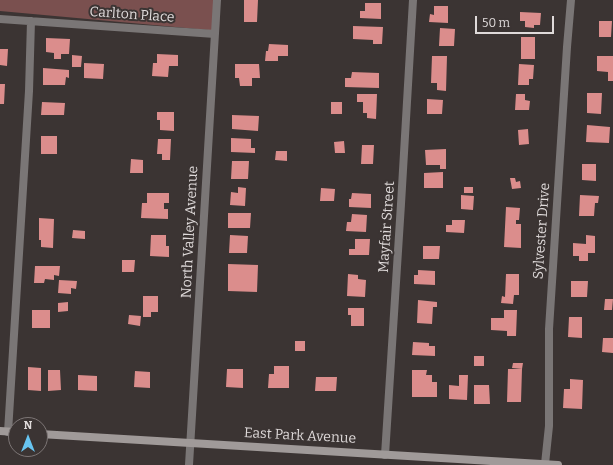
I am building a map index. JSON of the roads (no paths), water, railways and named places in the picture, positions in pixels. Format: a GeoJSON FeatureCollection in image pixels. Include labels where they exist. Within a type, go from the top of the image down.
{"type":"FeatureCollection","features":[{"type":"Feature","properties":{"kind":"main road","name":"East Park Avenue"},"geometry":{"type":"LineString","coordinates":[[48,434],[558,465]]}},
{"type":"Feature","properties":{"kind":"street","name":"North Valley Avenue"},"geometry":{"type":"LineString","coordinates":[[189,465],[217,0]]}},
{"type":"Feature","properties":{"kind":"street","name":"Mayfair Street"},"geometry":{"type":"LineString","coordinates":[[385,455],[413,0]]}},
{"type":"Feature","properties":{"kind":"street","name":"Sylvester Drive"},"geometry":{"type":"LineString","coordinates":[[545,464],[548,426],[549,329],[571,0]]}},
{"type":"Feature","properties":{"kind":"street","name":"Carlton Place"},"geometry":{"type":"LineString","coordinates":[[0,19],[215,34]]}},
{"type":"Feature","properties":{"kind":"street"},"geometry":{"type":"LineString","coordinates":[[9,417],[29,91],[31,21]]}}]}
